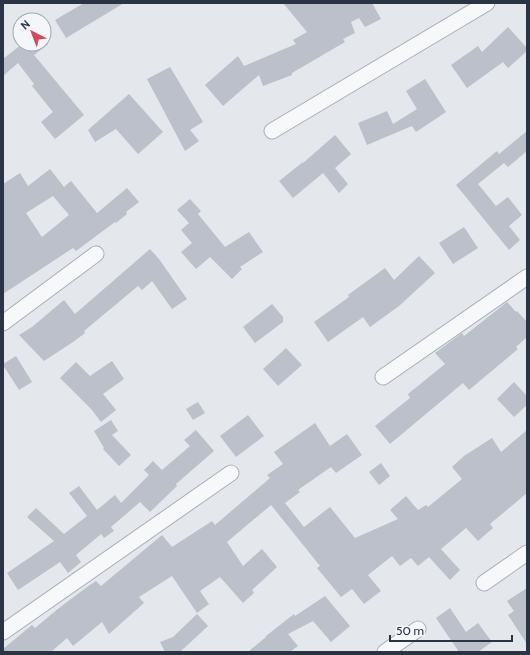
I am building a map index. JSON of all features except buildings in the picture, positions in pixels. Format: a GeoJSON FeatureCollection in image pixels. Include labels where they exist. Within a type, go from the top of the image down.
{"type":"FeatureCollection","features":[{"type":"Feature","properties":{"kind":"street"},"geometry":{"type":"LineString","coordinates":[[272,131],[487,3]]}},
{"type":"Feature","properties":{"kind":"street"},"geometry":{"type":"LineString","coordinates":[[3,323],[96,254]]}},
{"type":"Feature","properties":{"kind":"street"},"geometry":{"type":"LineString","coordinates":[[383,377],[527,277]]}},
{"type":"Feature","properties":{"kind":"street"},"geometry":{"type":"LineString","coordinates":[[3,632],[231,473]]}},
{"type":"Feature","properties":{"kind":"street"},"geometry":{"type":"LineString","coordinates":[[484,583],[527,553]]}},
{"type":"Feature","properties":{"kind":"street"},"geometry":{"type":"LineString","coordinates":[[385,652],[418,629]]}}]}
